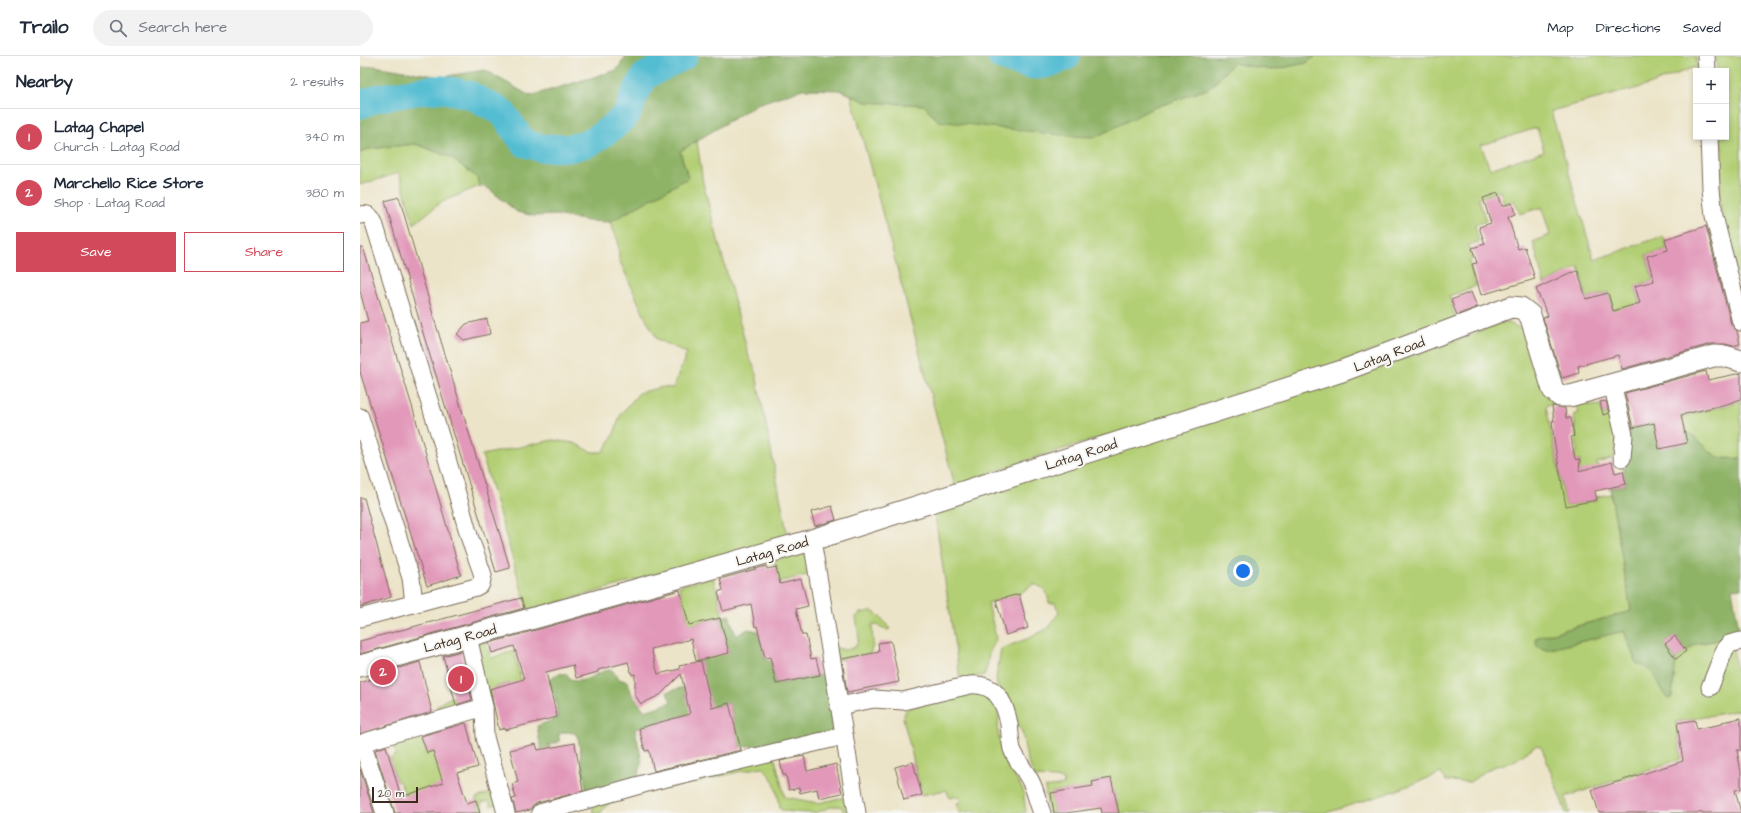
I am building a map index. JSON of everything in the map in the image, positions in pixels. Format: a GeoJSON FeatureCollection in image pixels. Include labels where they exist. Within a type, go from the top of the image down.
{"type":"FeatureCollection","features":[{"type":"Feature","properties":{"kind":"street"},"geometry":{"type":"LineString","coordinates":[[1706,56],[1707,68]]}},
{"type":"Feature","properties":{"kind":"street"},"geometry":{"type":"LineString","coordinates":[[1709,140],[1711,189],[1714,216],[1741,322]]}},
{"type":"Feature","properties":{"kind":"street"},"geometry":{"type":"LineString","coordinates":[[360,214],[367,214],[372,217],[446,455],[470,539],[483,575],[481,584],[476,587],[360,618]]}},
{"type":"Feature","properties":{"kind":"street","name":"Latag Road"},"geometry":{"type":"LineString","coordinates":[[360,666],[812,540],[1335,374],[1511,307],[1521,308],[1530,315],[1553,390],[1560,396],[1570,396],[1612,383],[1714,356],[1724,356],[1741,361]]}},
{"type":"Feature","properties":{"kind":"street"},"geometry":{"type":"LineString","coordinates":[[1612,383],[1624,435],[1622,458]]}},
{"type":"Feature","properties":{"kind":"street"},"geometry":{"type":"LineString","coordinates":[[360,417],[411,578],[414,603]]}},
{"type":"Feature","properties":{"kind":"street"},"geometry":{"type":"LineString","coordinates":[[812,540],[857,813]]}},
{"type":"Feature","properties":{"kind":"street"},"geometry":{"type":"LineString","coordinates":[[468,636],[484,707],[485,737],[506,813]]}},
{"type":"Feature","properties":{"kind":"street"},"geometry":{"type":"LineString","coordinates":[[1710,687],[1725,649],[1729,644],[1741,641]]}},
{"type":"Feature","properties":{"kind":"street"},"geometry":{"type":"LineString","coordinates":[[839,706],[874,699],[903,701],[970,685],[981,684],[988,686],[1003,705],[1009,726],[1009,737],[1012,749],[1020,765],[1032,783],[1042,813]]}},
{"type":"Feature","properties":{"kind":"street"},"geometry":{"type":"LineString","coordinates":[[385,813],[363,746],[365,742],[484,707]]}},
{"type":"Feature","properties":{"kind":"street"},"geometry":{"type":"LineString","coordinates":[[540,813],[654,781],[844,736]]}},
{"type":"Feature","properties":{"kind":"green space"},"geometry":{"type":"Polygon","coordinates":[[[626,56],[1316,56],[1306,63],[1272,70],[1233,63],[1210,88],[1153,108],[1096,137],[1070,136],[938,121],[924,105],[866,102],[840,90],[803,89],[757,104],[680,151],[688,178],[610,222],[588,221],[556,215],[534,216],[517,212],[488,188],[479,186],[477,177],[450,157],[416,144],[368,149],[360,153],[360,68],[374,66],[441,77],[485,70],[530,96],[617,70],[626,56]]]}},
{"type":"Feature","properties":{"kind":"green space"},"geometry":{"type":"Polygon","coordinates":[[[1316,56],[1696,56],[1697,68],[1692,68],[1649,85],[1551,111],[1594,260],[1663,236],[1667,249],[1646,255],[1653,280],[1635,286],[1640,305],[1628,327],[1623,307],[1613,310],[1609,292],[1587,298],[1579,267],[1544,284],[1533,242],[1550,235],[1542,207],[1520,214],[1514,200],[1504,204],[1500,191],[1478,198],[1486,221],[1475,225],[1479,242],[1468,245],[1472,260],[1469,262],[1476,286],[1449,296],[1456,319],[1336,365],[1034,458],[955,486],[851,95],[866,102],[924,105],[938,121],[1153,108],[1210,88],[1233,63],[1272,70],[1306,63],[1316,56]],[[1537,128],[1481,145],[1490,169],[1544,151],[1537,128]]]}},
{"type":"Feature","properties":{"kind":"green space"},"geometry":{"type":"Polygon","coordinates":[[[1716,56],[1741,56],[1741,289],[1719,203],[1722,147],[1721,140],[1729,140],[1729,68],[1717,68],[1716,56]]]}},
{"type":"Feature","properties":{"kind":"green space"},"geometry":{"type":"Polygon","coordinates":[[[697,141],[703,183],[749,357],[755,369],[788,537],[528,611],[482,455],[553,440],[574,443],[592,452],[603,452],[613,436],[621,414],[639,393],[662,387],[673,388],[687,353],[657,339],[644,315],[619,259],[618,241],[610,222],[688,178],[680,151],[697,141]]]}},
{"type":"Feature","properties":{"kind":"green space"},"geometry":{"type":"Polygon","coordinates":[[[416,144],[450,157],[477,177],[479,186],[440,203],[414,224],[399,173],[360,185],[360,153],[368,149],[416,144]]]}},
{"type":"Feature","properties":{"kind":"green space"},"geometry":{"type":"Polygon","coordinates":[[[1500,323],[1509,323],[1524,330],[1557,401],[1546,406],[1566,506],[1597,500],[1596,497],[1611,494],[1631,611],[1535,638],[1537,646],[1546,650],[1624,631],[1636,663],[1645,667],[1651,672],[1669,699],[1672,696],[1676,659],[1696,644],[1731,638],[1741,694],[1741,710],[1676,722],[1681,759],[1565,797],[1570,813],[1566,813],[1541,747],[1536,745],[1513,762],[1487,770],[1470,782],[1446,781],[1441,773],[1395,791],[1326,813],[1119,813],[1115,791],[1111,792],[1110,778],[1092,782],[1092,787],[1051,793],[1054,813],[1048,813],[1045,788],[1064,785],[1063,780],[1035,777],[1027,759],[1022,732],[997,685],[996,679],[1001,649],[1047,629],[1059,613],[1055,603],[1049,603],[1048,596],[1045,591],[1034,584],[1019,594],[988,603],[996,638],[989,653],[987,667],[984,675],[960,680],[934,509],[1344,379],[1464,338],[1500,323]]]}},
{"type":"Feature","properties":{"kind":"green space"},"geometry":{"type":"Polygon","coordinates":[[[1588,398],[1590,406],[1600,405],[1603,415],[1615,412],[1620,428],[1614,458],[1597,463],[1601,482],[1573,471],[1579,471],[1580,460],[1574,459],[1577,450],[1574,415],[1579,413],[1575,403],[1588,398]]]}},
{"type":"Feature","properties":{"kind":"green space"},"geometry":{"type":"Polygon","coordinates":[[[1741,400],[1741,458],[1715,456],[1691,434],[1685,432],[1684,428],[1656,434],[1653,423],[1725,406],[1741,400]]]}},
{"type":"Feature","properties":{"kind":"green space"},"geometry":{"type":"Polygon","coordinates":[[[1653,423],[1659,449],[1687,443],[1685,432],[1688,432],[1711,452],[1722,458],[1741,458],[1741,588],[1732,589],[1740,636],[1696,644],[1686,651],[1675,636],[1665,644],[1676,659],[1672,696],[1669,699],[1651,672],[1645,667],[1636,663],[1624,631],[1546,650],[1537,646],[1535,638],[1631,611],[1610,488],[1626,484],[1623,471],[1629,458],[1629,429],[1653,423]]]}},
{"type":"Feature","properties":{"kind":"green space"},"geometry":{"type":"Polygon","coordinates":[[[804,551],[810,574],[779,582],[774,560],[804,551]]]}},
{"type":"Feature","properties":{"kind":"green space"},"geometry":{"type":"Polygon","coordinates":[[[713,577],[723,617],[689,625],[679,586],[713,577]]]}},
{"type":"Feature","properties":{"kind":"green space"},"geometry":{"type":"Polygon","coordinates":[[[872,611],[880,617],[890,629],[887,630],[877,625],[872,625],[873,645],[870,654],[838,660],[833,647],[845,650],[854,648],[858,641],[856,617],[860,613],[872,611]]]}},
{"type":"Feature","properties":{"kind":"green space"},"geometry":{"type":"Polygon","coordinates":[[[729,615],[736,636],[748,629],[758,631],[765,658],[771,662],[776,684],[826,674],[835,727],[834,731],[768,748],[760,745],[740,747],[729,703],[635,729],[642,762],[639,774],[640,781],[587,795],[578,738],[575,733],[565,732],[559,734],[559,742],[549,745],[551,759],[543,761],[537,726],[558,718],[555,697],[549,681],[555,675],[567,674],[570,680],[576,681],[587,679],[607,670],[612,670],[619,679],[628,682],[632,695],[645,711],[671,702],[667,692],[684,687],[686,697],[708,691],[696,662],[694,653],[699,651],[729,653],[720,618],[729,615]]]}},
{"type":"Feature","properties":{"kind":"green space"},"geometry":{"type":"Polygon","coordinates":[[[485,640],[491,658],[514,651],[523,689],[513,692],[510,683],[495,687],[498,697],[488,699],[473,644],[485,640]]]}},
{"type":"Feature","properties":{"kind":"green space"},"geometry":{"type":"Polygon","coordinates":[[[974,690],[991,700],[996,707],[999,716],[998,731],[1003,758],[1023,790],[1026,813],[976,813],[975,811],[959,813],[957,803],[961,802],[959,796],[950,798],[946,790],[922,795],[903,718],[906,710],[911,707],[974,690]]]}},
{"type":"Feature","properties":{"kind":"green space"},"geometry":{"type":"Polygon","coordinates":[[[454,696],[457,710],[437,716],[437,706],[454,696]]]}},
{"type":"Feature","properties":{"kind":"green space"},"geometry":{"type":"Polygon","coordinates":[[[416,730],[419,740],[422,739],[427,753],[434,751],[454,777],[458,776],[460,783],[405,796],[401,784],[396,780],[390,759],[397,754],[393,747],[395,742],[416,730]]]}},
{"type":"Feature","properties":{"kind":"green space"},"geometry":{"type":"Polygon","coordinates":[[[774,755],[785,797],[818,803],[851,796],[853,813],[844,813],[842,807],[838,806],[815,813],[792,812],[780,809],[777,792],[773,781],[762,767],[624,797],[606,806],[601,813],[593,813],[593,807],[596,802],[774,755]]]}},
{"type":"Feature","properties":{"kind":"green space"},"geometry":{"type":"Polygon","coordinates":[[[493,792],[498,803],[491,806],[489,801],[481,803],[484,813],[480,813],[476,798],[493,792]]]}},
{"type":"Feature","properties":{"kind":"building"},"geometry":{"type":"Polygon","coordinates":[[[1498,193],[1502,206],[1512,203],[1515,214],[1508,217],[1518,249],[1525,247],[1535,279],[1481,295],[1472,264],[1477,263],[1472,248],[1485,244],[1479,227],[1491,223],[1483,198],[1498,193]]]}},
{"type":"Feature","properties":{"kind":"building"},"geometry":{"type":"Polygon","coordinates":[[[399,197],[510,568],[496,572],[420,323],[385,201],[399,197]]]}},
{"type":"Feature","properties":{"kind":"building"},"geometry":{"type":"Polygon","coordinates":[[[1706,226],[1731,324],[1737,331],[1740,344],[1733,346],[1725,344],[1711,344],[1622,369],[1618,355],[1578,366],[1579,373],[1562,378],[1543,318],[1548,316],[1536,289],[1567,274],[1578,271],[1586,299],[1608,293],[1613,311],[1640,303],[1635,286],[1654,281],[1647,256],[1668,250],[1665,239],[1706,226]]]}},
{"type":"Feature","properties":{"kind":"building"},"geometry":{"type":"Polygon","coordinates":[[[360,247],[363,247],[412,406],[461,575],[427,586],[360,372],[360,323],[368,321],[360,291],[360,247]]]}},
{"type":"Feature","properties":{"kind":"building"},"geometry":{"type":"Polygon","coordinates":[[[1471,292],[1477,307],[1457,315],[1451,300],[1471,292]]]}},
{"type":"Feature","properties":{"kind":"building"},"geometry":{"type":"Polygon","coordinates":[[[487,319],[490,334],[464,340],[457,334],[466,324],[487,319]]]}},
{"type":"Feature","properties":{"kind":"building"},"geometry":{"type":"Polygon","coordinates":[[[1706,371],[1708,380],[1741,373],[1741,399],[1727,404],[1681,415],[1687,443],[1659,449],[1654,423],[1633,428],[1625,393],[1706,371]]]}},
{"type":"Feature","properties":{"kind":"building"},"geometry":{"type":"Polygon","coordinates":[[[1606,401],[1609,413],[1603,415],[1600,402],[1606,401]]]}},
{"type":"Feature","properties":{"kind":"building"},"geometry":{"type":"Polygon","coordinates":[[[1552,406],[1565,408],[1566,418],[1571,418],[1574,436],[1571,437],[1575,459],[1580,460],[1579,471],[1612,462],[1615,473],[1623,471],[1626,484],[1595,491],[1597,500],[1566,506],[1554,440],[1552,406]]]}},
{"type":"Feature","properties":{"kind":"building"},"geometry":{"type":"Polygon","coordinates":[[[360,498],[364,498],[391,597],[360,607],[360,498]]]}},
{"type":"Feature","properties":{"kind":"building"},"geometry":{"type":"Polygon","coordinates":[[[832,506],[836,520],[815,526],[811,512],[832,506]]]}},
{"type":"Feature","properties":{"kind":"building"},"geometry":{"type":"Polygon","coordinates":[[[766,566],[767,569],[776,567],[780,584],[801,579],[808,606],[796,609],[802,635],[806,635],[811,659],[816,658],[820,675],[776,684],[770,657],[765,658],[757,626],[755,627],[751,604],[723,611],[718,592],[723,590],[720,579],[766,566]]]}},
{"type":"Feature","properties":{"kind":"building"},"geometry":{"type":"Polygon","coordinates":[[[680,590],[689,625],[720,618],[729,653],[696,661],[691,639],[651,649],[658,674],[680,669],[679,666],[701,661],[712,708],[729,703],[741,750],[654,771],[649,750],[645,751],[639,728],[690,714],[681,674],[660,695],[641,704],[635,695],[635,674],[632,675],[628,662],[576,678],[573,665],[546,672],[557,717],[505,730],[505,728],[499,730],[490,689],[524,679],[514,646],[492,653],[489,643],[680,590]]]}},
{"type":"Feature","properties":{"kind":"building"},"geometry":{"type":"Polygon","coordinates":[[[1019,594],[1028,628],[1006,635],[996,600],[1019,594]]]}},
{"type":"Feature","properties":{"kind":"building"},"geometry":{"type":"Polygon","coordinates":[[[521,598],[524,608],[360,654],[360,641],[521,598]]]}},
{"type":"Feature","properties":{"kind":"building"},"geometry":{"type":"Polygon","coordinates":[[[1675,636],[1686,651],[1676,659],[1665,644],[1675,636]]]}},
{"type":"Feature","properties":{"kind":"building"},"geometry":{"type":"Polygon","coordinates":[[[891,641],[899,682],[847,692],[842,659],[879,652],[878,643],[891,641]]]}},
{"type":"Feature","properties":{"kind":"building"},"geometry":{"type":"Polygon","coordinates":[[[461,651],[472,700],[456,705],[443,656],[461,651]]]}},
{"type":"Feature","properties":{"kind":"building"},"geometry":{"type":"Polygon","coordinates":[[[420,662],[432,712],[360,734],[360,683],[378,677],[378,674],[420,662]]]}},
{"type":"Feature","properties":{"kind":"building"},"geometry":{"type":"Polygon","coordinates":[[[1741,718],[1741,750],[1737,750],[1741,772],[1741,789],[1735,790],[1741,813],[1599,813],[1592,790],[1683,761],[1677,723],[1695,720],[1697,729],[1722,724],[1722,722],[1741,718]]]}},
{"type":"Feature","properties":{"kind":"building"},"geometry":{"type":"Polygon","coordinates":[[[466,723],[478,767],[457,773],[467,803],[476,800],[480,813],[395,813],[375,750],[386,746],[401,797],[443,783],[433,751],[427,753],[421,736],[466,723]]]}},
{"type":"Feature","properties":{"kind":"building"},"geometry":{"type":"Polygon","coordinates":[[[575,743],[583,791],[537,803],[530,810],[516,813],[512,799],[516,798],[512,784],[518,782],[510,750],[536,744],[538,750],[575,743]]]}},
{"type":"Feature","properties":{"kind":"building"},"geometry":{"type":"Polygon","coordinates":[[[804,756],[807,771],[836,764],[842,793],[819,798],[817,789],[800,793],[799,788],[789,790],[786,775],[783,775],[780,761],[804,756]]]}},
{"type":"Feature","properties":{"kind":"building"},"geometry":{"type":"Polygon","coordinates":[[[913,762],[922,795],[904,800],[895,767],[913,762]]]}},
{"type":"Feature","properties":{"kind":"building"},"geometry":{"type":"Polygon","coordinates":[[[360,769],[374,813],[360,813],[360,769]]]}},
{"type":"Feature","properties":{"kind":"building"},"geometry":{"type":"Polygon","coordinates":[[[1111,778],[1119,813],[1102,813],[1101,808],[1066,813],[1054,813],[1051,793],[1093,786],[1092,782],[1111,778]]]}},
{"type":"Feature","properties":{"kind":"waterway"},"geometry":{"type":"LineString","coordinates":[[360,105],[378,98],[420,91],[441,89],[457,92],[470,95],[502,112],[524,143],[541,148],[571,148],[591,142],[614,126],[627,114],[634,96],[645,76],[684,56]]}},
{"type":"Feature","properties":{"kind":"waterway"},"geometry":{"type":"LineString","coordinates":[[1001,56],[1026,65],[1042,65],[1067,56]]}},
{"type":"Feature","properties":{"kind":"place","name":"Marchello Rice Store"},"geometry":{"type":"Point","coordinates":[383,672]}},
{"type":"Feature","properties":{"kind":"place","name":"Latag Chapel"},"geometry":{"type":"Point","coordinates":[461,679]}}]}
